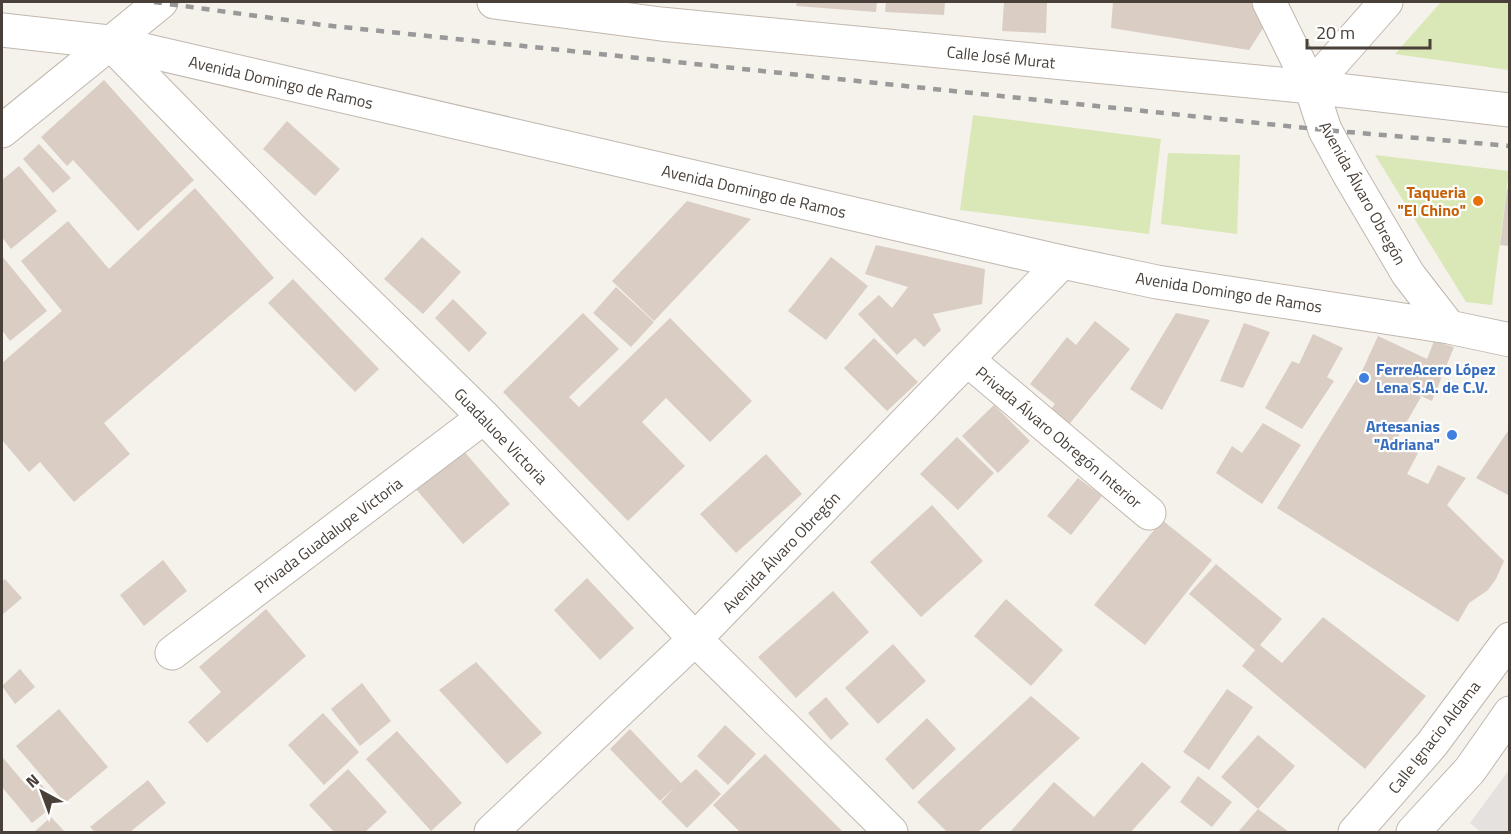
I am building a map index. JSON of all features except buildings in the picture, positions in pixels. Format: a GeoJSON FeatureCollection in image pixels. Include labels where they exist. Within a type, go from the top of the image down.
{"type":"FeatureCollection","features":[{"type":"Feature","properties":{"kind":"street"},"geometry":{"type":"LineString","coordinates":[[2,130],[161,2]]}},
{"type":"Feature","properties":{"kind":"street","name":"Calle José Murat"},"geometry":{"type":"LineString","coordinates":[[494,2],[661,24],[1311,87],[1509,110]]}},
{"type":"Feature","properties":{"kind":"street","name":"Avenida Álvaro Obregón"},"geometry":{"type":"LineString","coordinates":[[1269,2],[1311,87],[1325,130],[1349,174],[1408,274],[1449,327]]}},
{"type":"Feature","properties":{"kind":"street"},"geometry":{"type":"LineString","coordinates":[[1311,87],[1386,2]]}},
{"type":"Feature","properties":{"kind":"street","name":"Avenida Domingo de Ramos"},"geometry":{"type":"LineString","coordinates":[[2,30],[109,42],[1157,282],[1449,327],[1509,340]]}},
{"type":"Feature","properties":{"kind":"street","name":"Guadaluoe Victoria"},"geometry":{"type":"LineString","coordinates":[[109,42],[290,227],[484,417],[872,826]]}},
{"type":"Feature","properties":{"kind":"street","name":"Avenida Álvaro Obregón"},"geometry":{"type":"LineString","coordinates":[[492,832],[695,639],[1062,262]]}},
{"type":"Feature","properties":{"kind":"street","name":"Privada Álvaro Obregón Interior"},"geometry":{"type":"LineString","coordinates":[[969,360],[1149,513]]}},
{"type":"Feature","properties":{"kind":"street","name":"Privada Guadalupe Victoria"},"geometry":{"type":"LineString","coordinates":[[172,653],[484,417]]}},
{"type":"Feature","properties":{"kind":"street","name":"Calle Ignacio Aldama"},"geometry":{"type":"LineString","coordinates":[[1355,832],[1432,744],[1509,639]]}},
{"type":"Feature","properties":{"kind":"street"},"geometry":{"type":"LineString","coordinates":[[1413,832],[1470,770],[1509,713]]}},
{"type":"Feature","properties":{"kind":"street"},"geometry":{"type":"LineString","coordinates":[[1432,744],[1470,770]]}},
{"type":"Feature","properties":{"kind":"green space"},"geometry":{"type":"Polygon","coordinates":[[[1441,2],[1509,2],[1509,70],[1395,54],[1441,2]]]}},
{"type":"Feature","properties":{"kind":"green space"},"geometry":{"type":"Polygon","coordinates":[[[973,115],[1161,139],[1149,234],[960,210],[973,115]]]}},
{"type":"Feature","properties":{"kind":"green space"},"geometry":{"type":"Polygon","coordinates":[[[1168,153],[1240,155],[1237,234],[1161,224],[1168,153]]]}},
{"type":"Feature","properties":{"kind":"green space"},"geometry":{"type":"Polygon","coordinates":[[[1375,155],[1509,171],[1492,305],[1466,302],[1375,155]]]}},
{"type":"Feature","properties":{"kind":"shaded area"},"geometry":{"type":"Polygon","coordinates":[[[1509,770],[1509,832],[1481,832],[1470,823],[1509,770]]]}},
{"type":"Feature","properties":{"kind":"railway"},"geometry":{"type":"LineString","coordinates":[[154,2],[323,25],[1325,130],[1510,146]]}},
{"type":"Feature","properties":{"kind":"place","name":"Taqueria \"El Chino\""},"geometry":{"type":"Point","coordinates":[1478,201]}},
{"type":"Feature","properties":{"kind":"place","name":"FerreAcero López Lena S.A. de C.V."},"geometry":{"type":"Point","coordinates":[1364,378]}},
{"type":"Feature","properties":{"kind":"place","name":"Artesanias \"Adriana\""},"geometry":{"type":"Point","coordinates":[1452,435]}}]}
